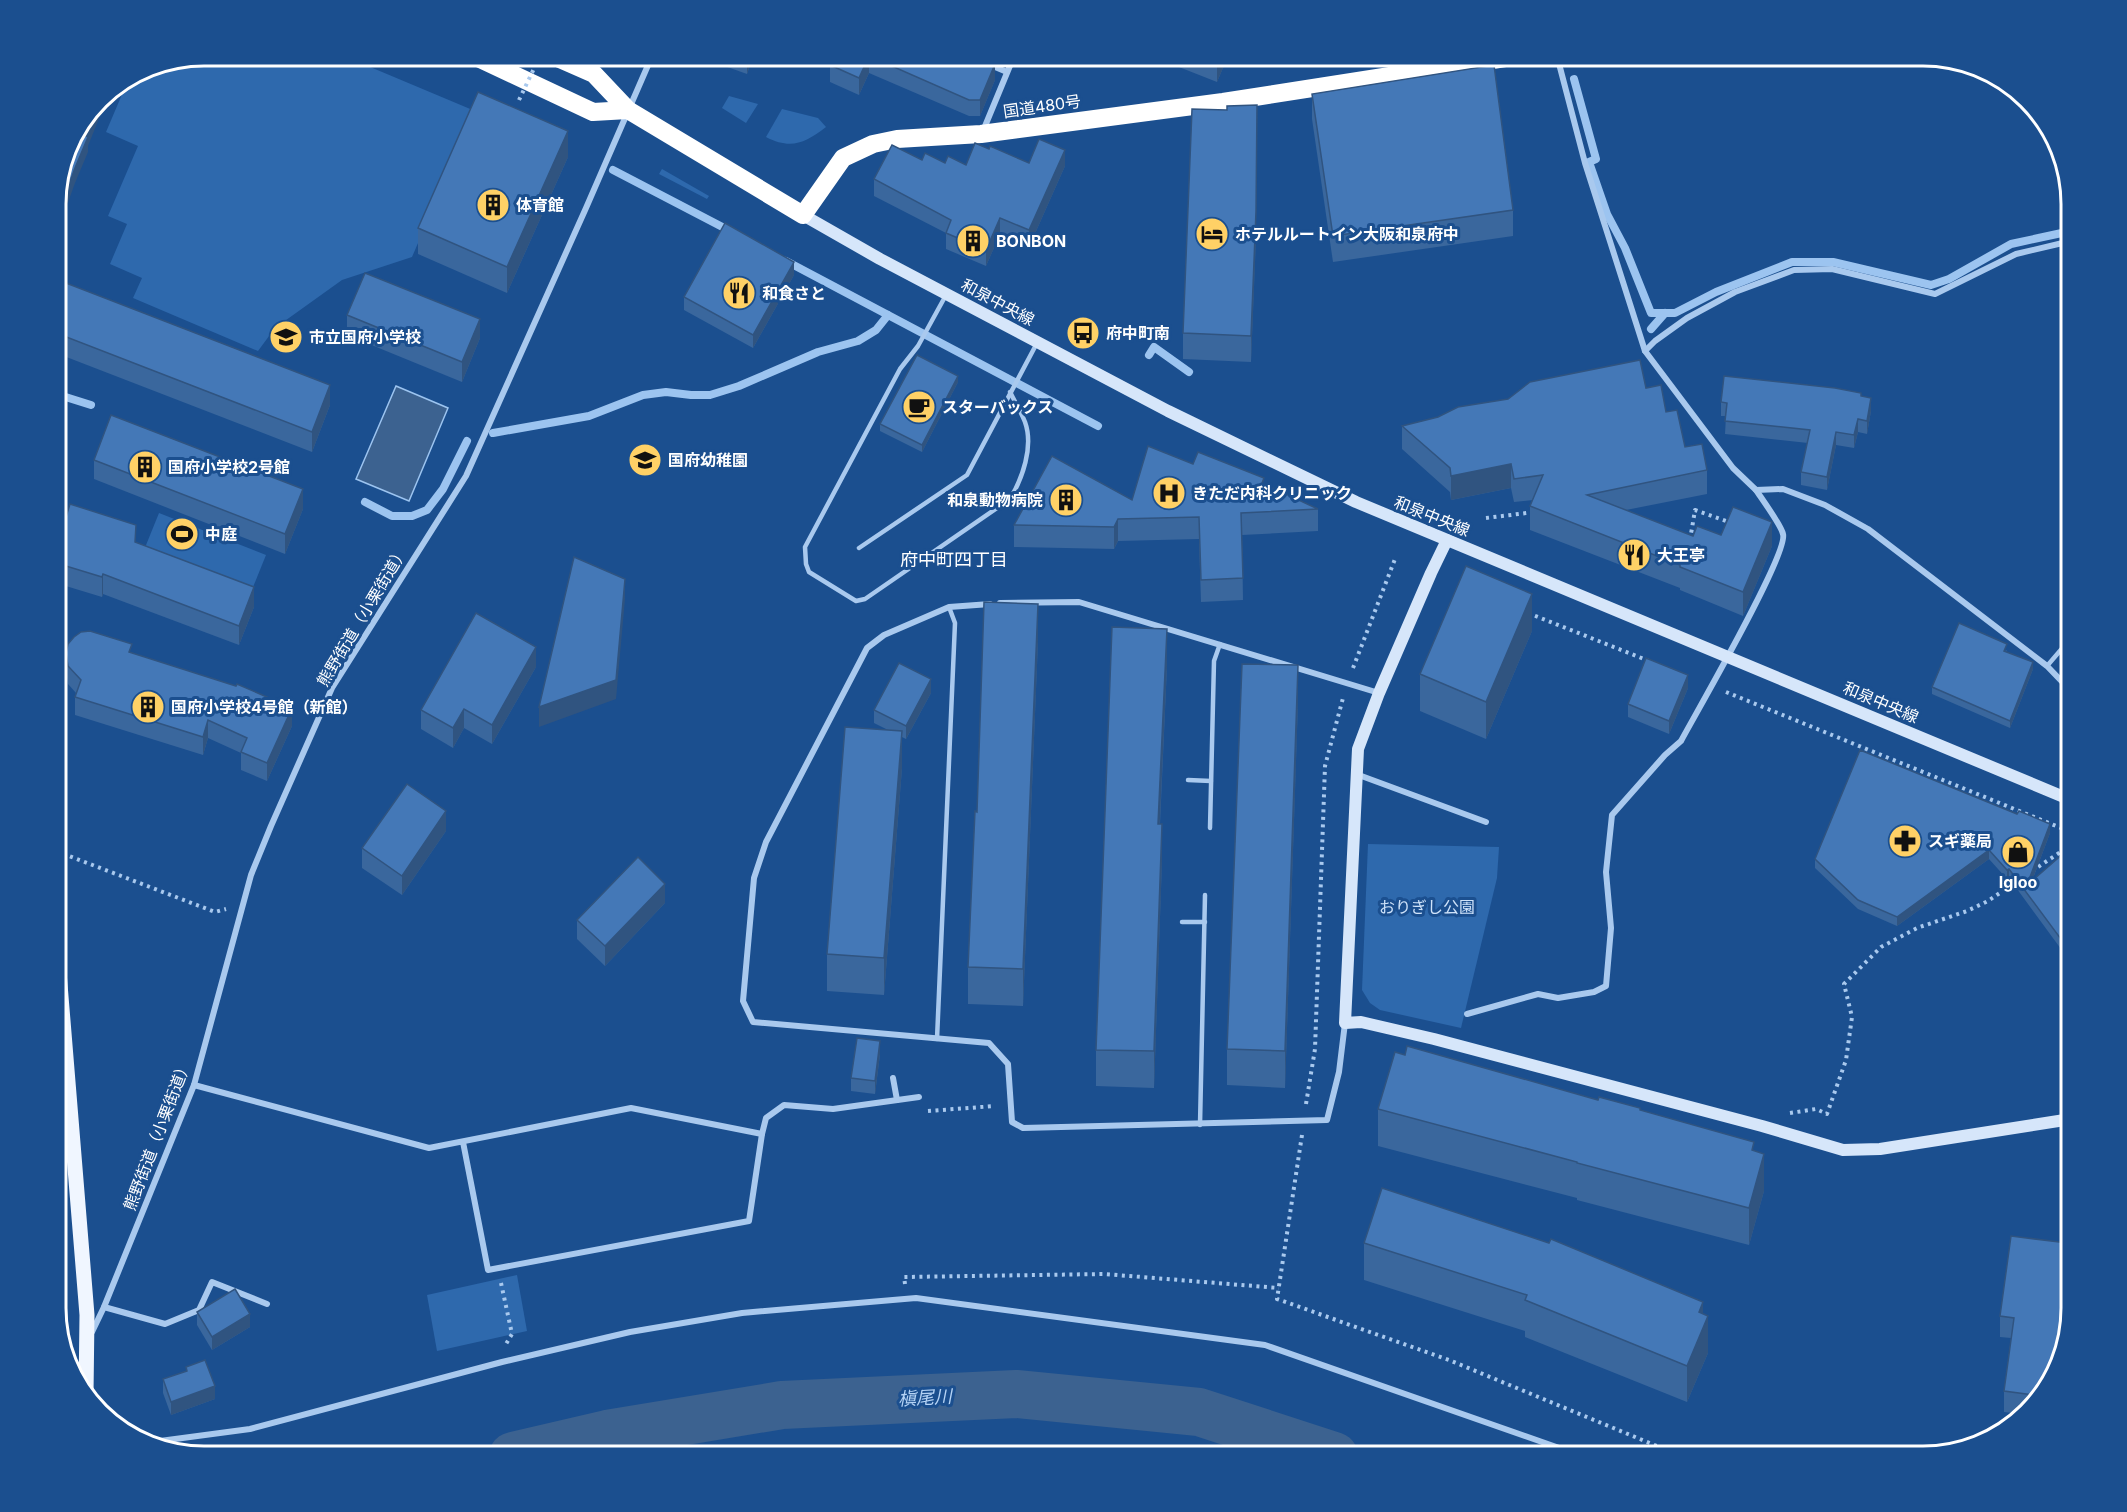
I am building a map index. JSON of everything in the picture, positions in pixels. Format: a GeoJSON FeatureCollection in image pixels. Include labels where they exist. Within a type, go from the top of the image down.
{"type":"FeatureCollection","features":[{"type":"Feature","properties":{"kind":"highway"},"geometry":{"type":"LineString","coordinates":[[495,66],[593,112],[628,110]]}},
{"type":"Feature","properties":{"kind":"highway"},"geometry":{"type":"LineString","coordinates":[[576,66],[594,74],[628,110],[803,215]]}},
{"type":"Feature","properties":{"kind":"highway","name":"国道480号"},"geometry":{"type":"LineString","coordinates":[[803,215],[843,158],[873,144],[897,139],[981,134],[1223,102],[1454,66]]}},
{"type":"Feature","properties":{"kind":"main road"},"geometry":{"type":"LineString","coordinates":[[66,1050],[87,1315],[86,1380]]}},
{"type":"Feature","properties":{"kind":"street","name":"熊野街道（小栗街道）"},"geometry":{"type":"LineString","coordinates":[[86,1343],[104,1307],[194,1085],[251,875],[271,826],[332,688],[466,476],[648,66]]}},
{"type":"Feature","properties":{"kind":"street"},"geometry":{"type":"LineString","coordinates":[[992,66],[1007,72]]}},
{"type":"Feature","properties":{"kind":"street"},"geometry":{"type":"LineString","coordinates":[[981,134],[1010,66]]}},
{"type":"Feature","properties":{"kind":"street"},"geometry":{"type":"LineString","coordinates":[[1467,1014],[1538,994],[1558,998],[1594,992],[1606,986],[1611,928],[1606,872],[1612,815],[1665,755],[1681,741],[1727,657],[1782,548],[1784,534],[1756,490],[1732,468],[1645,351],[1585,163],[1560,66]]}},
{"type":"Feature","properties":{"kind":"street","name":"和泉中央線"},"geometry":{"type":"LineString","coordinates":[[803,215],[872,255],[1178,416],[1356,502],[2061,795]]}},
{"type":"Feature","properties":{"kind":"street"},"geometry":{"type":"LineString","coordinates":[[1645,351],[1655,341],[1697,312],[1735,292],[1794,270],[1832,269],[1935,294],[2016,254],[2061,244]]}},
{"type":"Feature","properties":{"kind":"street"},"geometry":{"type":"LineString","coordinates":[[1756,490],[1783,489],[1825,505],[1868,529],[2047,666],[2061,680]]}},
{"type":"Feature","properties":{"kind":"street"},"geometry":{"type":"LineString","coordinates":[[1379,693],[1079,602],[969,604],[949,607],[884,635],[867,648],[766,842],[754,878],[742,1001],[753,1022],[989,1043],[1008,1064],[1012,1122],[1023,1128],[1327,1120],[1339,1072],[1345,1023],[1358,749],[1379,693],[1447,540]]}},
{"type":"Feature","properties":{"kind":"street"},"geometry":{"type":"LineString","coordinates":[[1356,774],[1486,822]]}},
{"type":"Feature","properties":{"kind":"street"},"geometry":{"type":"LineString","coordinates":[[1345,1023],[1361,1022],[1424,1037],[1762,1125],[1843,1150],[1880,1149],[2061,1121]]}},
{"type":"Feature","properties":{"kind":"street"},"geometry":{"type":"LineString","coordinates":[[893,1078],[897,1100]]}},
{"type":"Feature","properties":{"kind":"street"},"geometry":{"type":"LineString","coordinates":[[194,1085],[429,1148],[631,1108],[762,1134]]}},
{"type":"Feature","properties":{"kind":"street"},"geometry":{"type":"LineString","coordinates":[[463,1142],[488,1270],[749,1221],[766,1118],[784,1105],[832,1109],[919,1097]]}},
{"type":"Feature","properties":{"kind":"street"},"geometry":{"type":"LineString","coordinates":[[66,1140],[74,1143]]}},
{"type":"Feature","properties":{"kind":"street"},"geometry":{"type":"LineString","coordinates":[[104,1307],[165,1324],[200,1310],[212,1282],[267,1304]]}},
{"type":"Feature","properties":{"kind":"street"},"geometry":{"type":"LineString","coordinates":[[165,1440],[250,1429],[502,1362],[630,1332],[742,1313],[916,1298],[1265,1345],[1553,1446]]}},
{"type":"Feature","properties":{"kind":"lane"},"geometry":{"type":"LineString","coordinates":[[947,293],[922,338],[900,369],[805,547],[809,572],[856,601],[865,599],[1010,500],[1021,481],[1028,441],[1026,424],[1010,392]]}},
{"type":"Feature","properties":{"kind":"lane"},"geometry":{"type":"LineString","coordinates":[[859,548],[967,475],[1038,341]]}},
{"type":"Feature","properties":{"kind":"lane"},"geometry":{"type":"LineString","coordinates":[[937,1039],[955,623],[949,607]]}},
{"type":"Feature","properties":{"kind":"lane"},"geometry":{"type":"LineString","coordinates":[[1210,828],[1214,661],[1220,644]]}},
{"type":"Feature","properties":{"kind":"lane"},"geometry":{"type":"LineString","coordinates":[[2047,666],[2061,650]]}},
{"type":"Feature","properties":{"kind":"lane"},"geometry":{"type":"LineString","coordinates":[[1188,780],[1211,781]]}},
{"type":"Feature","properties":{"kind":"lane"},"geometry":{"type":"LineString","coordinates":[[1200,1125],[1206,895]]}},
{"type":"Feature","properties":{"kind":"lane"},"geometry":{"type":"LineString","coordinates":[[1182,922],[1205,922]]}},
{"type":"Feature","properties":{"kind":"path"},"geometry":{"type":"LineString","coordinates":[[519,100],[535,66]]}},
{"type":"Feature","properties":{"kind":"path"},"geometry":{"type":"LineString","coordinates":[[1690,541],[1695,510],[1724,522],[1736,523]]}},
{"type":"Feature","properties":{"kind":"path"},"geometry":{"type":"LineString","coordinates":[[1486,518],[1536,512]]}},
{"type":"Feature","properties":{"kind":"path"},"geometry":{"type":"LineString","coordinates":[[1395,559],[1348,682],[1325,766],[1315,1049],[1277,1299],[1449,1360],[1658,1446]]}},
{"type":"Feature","properties":{"kind":"path"},"geometry":{"type":"LineString","coordinates":[[1524,611],[1656,664]]}},
{"type":"Feature","properties":{"kind":"path"},"geometry":{"type":"LineString","coordinates":[[1711,686],[2061,828]]}},
{"type":"Feature","properties":{"kind":"path"},"geometry":{"type":"LineString","coordinates":[[1762,1125],[1778,1115],[1816,1109],[1827,1114],[1846,1060],[1852,1017],[1844,984],[1881,947],[1917,928],[1967,911],[1988,901],[2061,852]]}},
{"type":"Feature","properties":{"kind":"path"},"geometry":{"type":"LineString","coordinates":[[66,855],[215,912],[243,904]]}},
{"type":"Feature","properties":{"kind":"path"},"geometry":{"type":"LineString","coordinates":[[919,1097],[922,1112],[1011,1106]]}},
{"type":"Feature","properties":{"kind":"path"},"geometry":{"type":"LineString","coordinates":[[498,1268],[512,1334],[502,1353],[502,1362]]}},
{"type":"Feature","properties":{"kind":"path"},"geometry":{"type":"LineString","coordinates":[[906,1299],[904,1277],[1104,1274],[1280,1288]]}},
{"type":"Feature","properties":{"kind":"green space"},"geometry":{"type":"Polygon","coordinates":[[[195,66],[368,66],[475,111],[412,257],[342,280],[275,328],[258,351],[133,298],[142,278],[110,264],[127,224],[108,216],[138,146],[106,132],[123,93],[127,89],[168,71],[195,66]]]}},
{"type":"Feature","properties":{"kind":"green space"},"geometry":{"type":"Polygon","coordinates":[[[729,96],[758,104],[746,123],[722,108],[729,96]]]}},
{"type":"Feature","properties":{"kind":"green space"},"geometry":{"type":"Polygon","coordinates":[[[782,109],[818,118],[826,127],[798,143],[775,141],[766,137],[782,109]]]}},
{"type":"Feature","properties":{"kind":"green space"},"geometry":{"type":"Polygon","coordinates":[[[662,169],[709,196],[707,199],[659,174],[662,169]]]}},
{"type":"Feature","properties":{"kind":"green space","name":"中庭"},"geometry":{"type":"Polygon","coordinates":[[[159,513],[266,555],[249,597],[142,555],[159,513]]]}},
{"type":"Feature","properties":{"kind":"green space","name":"おりぎし公園"},"geometry":{"type":"Polygon","coordinates":[[[1368,844],[1499,847],[1497,878],[1461,1028],[1380,1010],[1370,1003],[1362,990],[1368,844]]]}},
{"type":"Feature","properties":{"kind":"green space"},"geometry":{"type":"Polygon","coordinates":[[[517,1275],[527,1331],[437,1351],[427,1295],[517,1275]]]}},
{"type":"Feature","properties":{"kind":"shaded area"},"geometry":{"type":"Polygon","coordinates":[[[396,386],[448,408],[409,501],[356,479],[396,386]]]}},
{"type":"Feature","properties":{"kind":"building"},"geometry":{"type":"Polygon","coordinates":[[[832,66],[864,66],[859,78],[832,66]]]}},
{"type":"Feature","properties":{"kind":"building"},"geometry":{"type":"Polygon","coordinates":[[[892,66],[994,66],[980,100],[969,100],[892,66]]]}},
{"type":"Feature","properties":{"kind":"building"},"geometry":{"type":"Polygon","coordinates":[[[1494,66],[1513,210],[1333,236],[1312,94],[1494,66]]]}},
{"type":"Feature","properties":{"kind":"building","name":"体育館"},"geometry":{"type":"Polygon","coordinates":[[[478,92],[568,131],[507,267],[418,228],[478,92]]]}},
{"type":"Feature","properties":{"kind":"building"},"geometry":{"type":"Polygon","coordinates":[[[1257,105],[1251,336],[1183,333],[1192,109],[1227,110],[1227,106],[1257,105]]]}},
{"type":"Feature","properties":{"kind":"building"},"geometry":{"type":"Polygon","coordinates":[[[90,126],[86,136],[88,137],[66,192],[77,151],[90,126]]]}},
{"type":"Feature","properties":{"kind":"building"},"geometry":{"type":"Polygon","coordinates":[[[1039,139],[1065,150],[1029,230],[1000,218],[986,250],[946,233],[951,220],[874,179],[892,145],[922,160],[925,153],[945,163],[948,156],[966,165],[975,143],[989,149],[990,146],[1029,163],[1039,139]]]}},
{"type":"Feature","properties":{"kind":"building","name":"和食さと"},"geometry":{"type":"Polygon","coordinates":[[[725,223],[794,262],[753,335],[684,297],[725,223]]]}},
{"type":"Feature","properties":{"kind":"building"},"geometry":{"type":"Polygon","coordinates":[[[365,273],[480,319],[462,362],[347,315],[365,273]]]}},
{"type":"Feature","properties":{"kind":"building"},"geometry":{"type":"Polygon","coordinates":[[[66,283],[330,385],[312,432],[66,337],[66,283]]]}},
{"type":"Feature","properties":{"kind":"building","name":"スターバックス"},"geometry":{"type":"Polygon","coordinates":[[[917,355],[958,376],[922,445],[880,424],[917,355]]]}},
{"type":"Feature","properties":{"kind":"building"},"geometry":{"type":"Polygon","coordinates":[[[1640,360],[1646,388],[1661,385],[1666,412],[1677,410],[1685,447],[1702,444],[1707,470],[1587,495],[1693,536],[1697,526],[1721,535],[1733,507],[1772,522],[1743,592],[1530,506],[1543,475],[1514,479],[1511,464],[1451,476],[1450,468],[1402,426],[1438,417],[1458,407],[1508,399],[1530,382],[1640,360]]]}},
{"type":"Feature","properties":{"kind":"building"},"geometry":{"type":"Polygon","coordinates":[[[1724,376],[1861,393],[1861,396],[1871,398],[1867,421],[1858,419],[1854,435],[1836,432],[1827,477],[1801,472],[1810,430],[1725,421],[1727,403],[1721,402],[1724,376]]]}},
{"type":"Feature","properties":{"kind":"building"},"geometry":{"type":"Polygon","coordinates":[[[111,415],[303,489],[285,534],[94,460],[111,415]]]}},
{"type":"Feature","properties":{"kind":"building"},"geometry":{"type":"Polygon","coordinates":[[[1148,446],[1193,464],[1198,452],[1264,478],[1262,483],[1318,509],[1241,513],[1243,578],[1201,580],[1199,517],[1118,519],[1114,527],[1014,525],[1052,456],[1132,500],[1148,446]]]}},
{"type":"Feature","properties":{"kind":"building"},"geometry":{"type":"Polygon","coordinates":[[[70,504],[136,525],[135,542],[254,587],[239,626],[103,574],[102,577],[66,566],[66,517],[70,504]]]}},
{"type":"Feature","properties":{"kind":"building"},"geometry":{"type":"Polygon","coordinates":[[[574,557],[625,579],[616,680],[539,707],[574,557]]]}},
{"type":"Feature","properties":{"kind":"building"},"geometry":{"type":"Polygon","coordinates":[[[1466,566],[1532,594],[1486,702],[1420,674],[1466,566]]]}},
{"type":"Feature","properties":{"kind":"building"},"geometry":{"type":"Polygon","coordinates":[[[984,602],[1038,604],[1023,969],[968,967],[975,811],[977,812],[984,602]]]}},
{"type":"Feature","properties":{"kind":"building"},"geometry":{"type":"Polygon","coordinates":[[[476,613],[536,647],[492,725],[464,709],[453,728],[421,710],[476,613]]]}},
{"type":"Feature","properties":{"kind":"building"},"geometry":{"type":"Polygon","coordinates":[[[1959,623],[2007,644],[2004,651],[2033,662],[2010,721],[1932,687],[1959,623]]]}},
{"type":"Feature","properties":{"kind":"building"},"geometry":{"type":"Polygon","coordinates":[[[1112,627],[1167,629],[1158,824],[1162,824],[1154,1051],[1096,1050],[1112,627]]]}},
{"type":"Feature","properties":{"kind":"building"},"geometry":{"type":"Polygon","coordinates":[[[90,631],[132,644],[129,652],[236,686],[237,684],[292,708],[267,763],[241,752],[247,738],[208,720],[203,737],[75,697],[81,680],[68,666],[66,653],[68,644],[81,632],[90,631]]]}},
{"type":"Feature","properties":{"kind":"building"},"geometry":{"type":"Polygon","coordinates":[[[1646,658],[1688,675],[1669,721],[1628,704],[1646,658]]]}},
{"type":"Feature","properties":{"kind":"building"},"geometry":{"type":"Polygon","coordinates":[[[899,663],[931,679],[906,726],[874,710],[899,663]]]}},
{"type":"Feature","properties":{"kind":"building"},"geometry":{"type":"Polygon","coordinates":[[[1242,664],[1298,665],[1285,1051],[1227,1049],[1242,664]]]}},
{"type":"Feature","properties":{"kind":"building"},"geometry":{"type":"Polygon","coordinates":[[[845,727],[902,731],[884,958],[827,954],[845,727]]]}},
{"type":"Feature","properties":{"kind":"building","name":"スギ薬局"},"geometry":{"type":"Polygon","coordinates":[[[1860,750],[2017,814],[2019,811],[2050,824],[2027,885],[2061,856],[2061,939],[2009,869],[2007,870],[1989,850],[1897,917],[1858,900],[1815,859],[1860,750]]]}},
{"type":"Feature","properties":{"kind":"building"},"geometry":{"type":"Polygon","coordinates":[[[407,784],[446,811],[402,876],[362,848],[407,784]]]}},
{"type":"Feature","properties":{"kind":"building"},"geometry":{"type":"Polygon","coordinates":[[[638,857],[665,884],[605,946],[577,920],[638,857]]]}},
{"type":"Feature","properties":{"kind":"building"},"geometry":{"type":"Polygon","coordinates":[[[857,1038],[880,1041],[875,1081],[851,1078],[857,1038]]]}},
{"type":"Feature","properties":{"kind":"building"},"geometry":{"type":"Polygon","coordinates":[[[1407,1046],[1598,1100],[1599,1097],[1640,1108],[1640,1110],[1754,1142],[1752,1150],[1764,1154],[1749,1208],[1378,1109],[1395,1052],[1405,1055],[1407,1046]]]}},
{"type":"Feature","properties":{"kind":"building"},"geometry":{"type":"Polygon","coordinates":[[[1382,1188],[1549,1243],[1551,1239],[1703,1302],[1699,1312],[1708,1316],[1687,1366],[1525,1300],[1527,1295],[1364,1243],[1382,1188]]]}},
{"type":"Feature","properties":{"kind":"building"},"geometry":{"type":"Polygon","coordinates":[[[2011,1236],[2061,1242],[2060,1326],[2054,1352],[2043,1377],[2030,1394],[2004,1391],[2014,1318],[2000,1316],[2011,1236]]]}},
{"type":"Feature","properties":{"kind":"building"},"geometry":{"type":"Polygon","coordinates":[[[235,1289],[250,1314],[212,1337],[197,1312],[235,1289]]]}},
{"type":"Feature","properties":{"kind":"building"},"geometry":{"type":"Polygon","coordinates":[[[205,1360],[215,1386],[171,1402],[163,1379],[187,1371],[186,1367],[205,1360]]]}},
{"type":"Feature","properties":{"kind":"waterway"},"geometry":{"type":"LineString","coordinates":[[1574,79],[1596,159],[1589,162],[1607,214],[1625,248],[1651,313],[1675,313],[1716,292],[1792,262],[1833,262],[1931,285],[1949,279],[2011,244],[2061,233]]}},
{"type":"Feature","properties":{"kind":"waterway"},"geometry":{"type":"LineString","coordinates":[[613,170],[732,232]]}},
{"type":"Feature","properties":{"kind":"waterway"},"geometry":{"type":"LineString","coordinates":[[786,261],[1098,426]]}},
{"type":"Feature","properties":{"kind":"waterway"},"geometry":{"type":"LineString","coordinates":[[1651,329],[1665,313]]}},
{"type":"Feature","properties":{"kind":"waterway"},"geometry":{"type":"LineString","coordinates":[[493,433],[589,416],[643,395],[666,392],[710,395],[739,386],[818,352],[858,341],[876,330],[888,315]]}},
{"type":"Feature","properties":{"kind":"waterway"},"geometry":{"type":"LineString","coordinates":[[1149,355],[1154,347],[1189,372]]}},
{"type":"Feature","properties":{"kind":"waterway"},"geometry":{"type":"LineString","coordinates":[[66,397],[91,405]]}},
{"type":"Feature","properties":{"kind":"waterway"},"geometry":{"type":"LineString","coordinates":[[365,502],[392,516],[412,516],[427,510],[443,489],[467,441]]}},
{"type":"Feature","properties":{"kind":"waterway","name":"槇尾川"},"geometry":{"type":"LineString","coordinates":[[556,1446],[607,1434],[782,1405],[1016,1394],[1199,1412],[1303,1446]]}},
{"type":"Feature","properties":{"kind":"place","name":"体育館"},"geometry":{"type":"Point","coordinates":[493,205]}},
{"type":"Feature","properties":{"kind":"place","name":"ホテルルートイン大阪和泉府中"},"geometry":{"type":"Point","coordinates":[1212,234]}},
{"type":"Feature","properties":{"kind":"place","name":"BONBON"},"geometry":{"type":"Point","coordinates":[973,241]}},
{"type":"Feature","properties":{"kind":"place","name":"和食さと"},"geometry":{"type":"Point","coordinates":[739,293]}},
{"type":"Feature","properties":{"kind":"place","name":"府中町南"},"geometry":{"type":"Point","coordinates":[1083,333]}},
{"type":"Feature","properties":{"kind":"place","name":"市立国府小学校"},"geometry":{"type":"Point","coordinates":[286,337]}},
{"type":"Feature","properties":{"kind":"place","name":"スターバックス"},"geometry":{"type":"Point","coordinates":[919,407]}},
{"type":"Feature","properties":{"kind":"place","name":"国府幼稚園"},"geometry":{"type":"Point","coordinates":[645,460]}},
{"type":"Feature","properties":{"kind":"place","name":"国府小学校2号館"},"geometry":{"type":"Point","coordinates":[145,467]}},
{"type":"Feature","properties":{"kind":"place","name":"きただ内科クリニック"},"geometry":{"type":"Point","coordinates":[1169,493]}},
{"type":"Feature","properties":{"kind":"place","name":"和泉動物病院"},"geometry":{"type":"Point","coordinates":[1066,500]}},
{"type":"Feature","properties":{"kind":"place","name":"中庭"},"geometry":{"type":"Point","coordinates":[182,534]}},
{"type":"Feature","properties":{"kind":"place","name":"大王亭"},"geometry":{"type":"Point","coordinates":[1634,555]}},
{"type":"Feature","properties":{"kind":"place","name":"国府小学校4号館（新館）"},"geometry":{"type":"Point","coordinates":[148,707]}},
{"type":"Feature","properties":{"kind":"place","name":"スギ薬局"},"geometry":{"type":"Point","coordinates":[1905,841]}},
{"type":"Feature","properties":{"kind":"place","name":"Igloo"},"geometry":{"type":"Point","coordinates":[2018,852]}},
{"type":"Feature","properties":{"kind":"district","name":"府中町四丁目"},"geometry":{"type":"Point","coordinates":[954,560]}}]}
